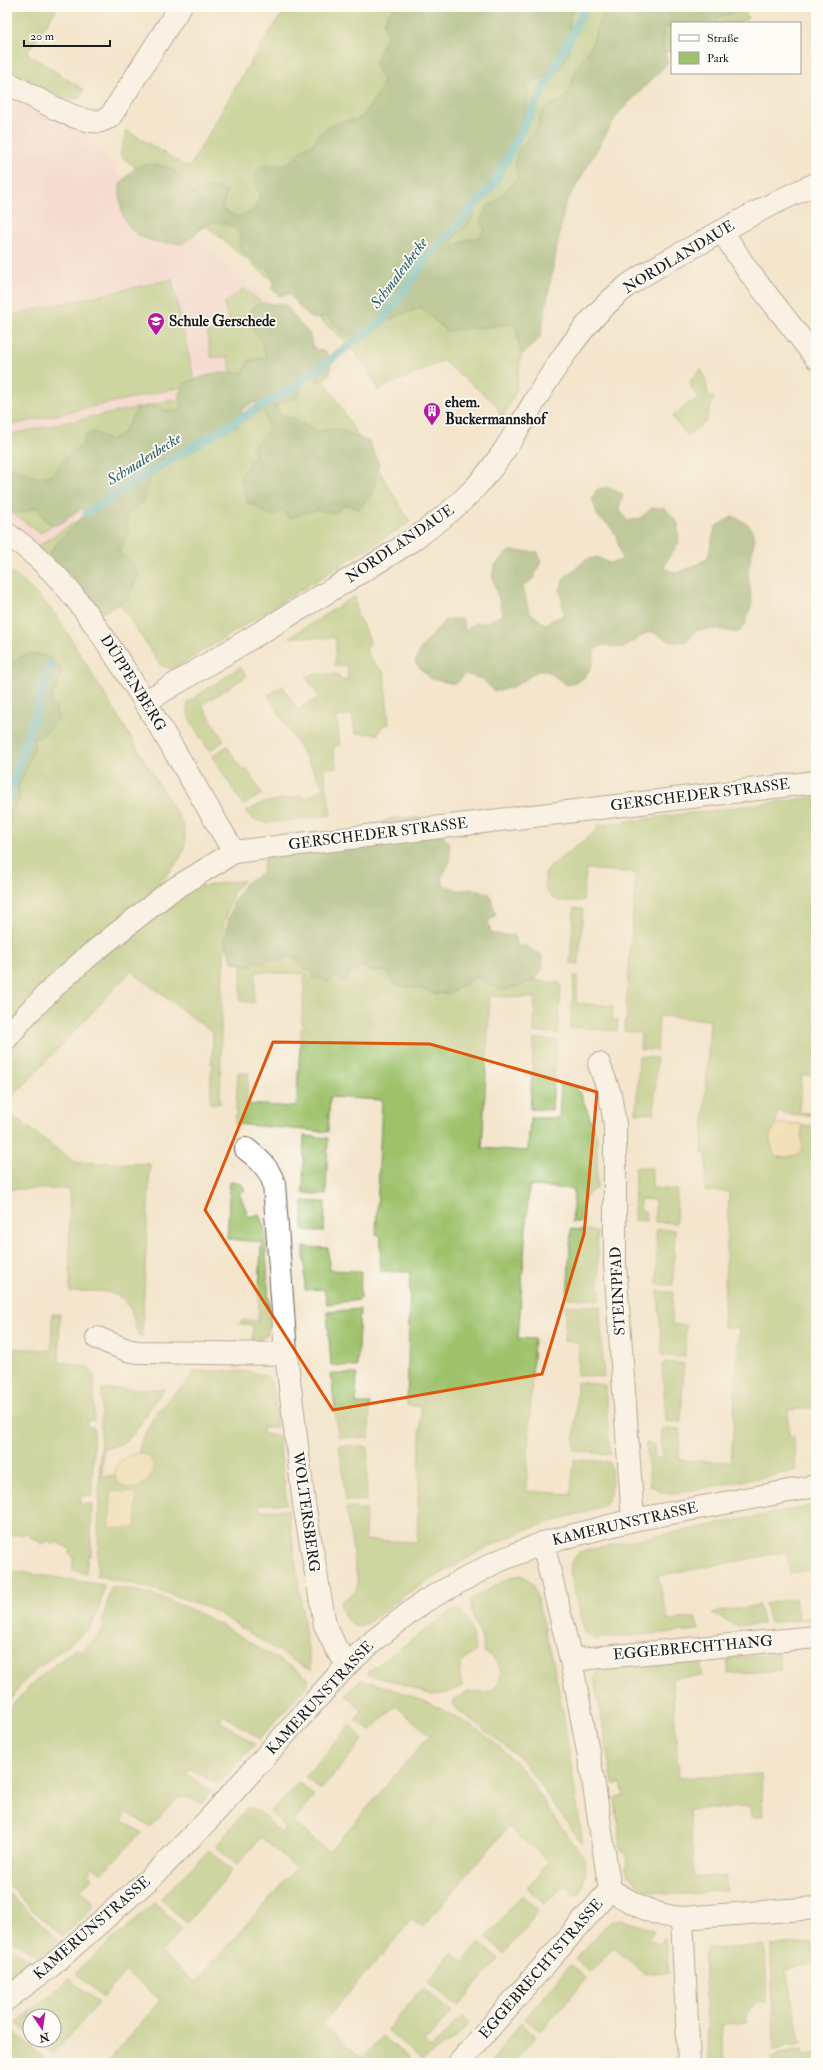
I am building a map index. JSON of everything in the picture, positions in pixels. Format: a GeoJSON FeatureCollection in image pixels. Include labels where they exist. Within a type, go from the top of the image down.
{"type":"FeatureCollection","features":[{"type":"Feature","properties":{"kind":"street"},"geometry":{"type":"LineString","coordinates":[[7,82],[62,111],[90,120],[101,121],[110,117],[180,7]]}},
{"type":"Feature","properties":{"kind":"street","name":"NORDLANDAUE"},"geometry":{"type":"LineString","coordinates":[[145,702],[376,563],[439,520],[466,497],[502,455],[563,356],[598,312],[640,277],[761,208],[816,184]]}},
{"type":"Feature","properties":{"kind":"street"},"geometry":{"type":"LineString","coordinates":[[722,231],[734,252],[816,358]]}},
{"type":"Feature","properties":{"kind":"street","name":"DÜPPENBERG"},"geometry":{"type":"LineString","coordinates":[[7,534],[50,568],[88,612],[145,702],[234,852]]}},
{"type":"Feature","properties":{"kind":"street","name":"GERSCHEDER STRASSE"},"geometry":{"type":"LineString","coordinates":[[7,1038],[53,988],[91,954],[169,892],[234,852],[816,782]]}},
{"type":"Feature","properties":{"kind":"street","name":"STEINPFAD"},"geometry":{"type":"LineString","coordinates":[[599,1064],[610,1094],[615,1125],[615,1263],[634,1520]]}},
{"type":"Feature","properties":{"kind":"street","name":"WOLTERSBERG"},"geometry":{"type":"LineString","coordinates":[[246,1149],[260,1160],[270,1174],[274,1184],[286,1354],[298,1463],[321,1609],[330,1638],[348,1664]]}},
{"type":"Feature","properties":{"kind":"street"},"geometry":{"type":"LineString","coordinates":[[97,1338],[127,1350],[138,1352],[286,1354]]}},
{"type":"Feature","properties":{"kind":"street","name":"KAMERUNSTRASSE"},"geometry":{"type":"LineString","coordinates":[[7,1999],[51,1966],[157,1872],[209,1819],[348,1664],[377,1638],[425,1601],[494,1563],[543,1543],[634,1520],[816,1486]]}},
{"type":"Feature","properties":{"kind":"street"},"geometry":{"type":"LineString","coordinates":[[543,1543],[571,1660],[592,1773],[610,1890]]}},
{"type":"Feature","properties":{"kind":"street","name":"EGGEBRECHTHANG"},"geometry":{"type":"LineString","coordinates":[[571,1660],[816,1637]]}},
{"type":"Feature","properties":{"kind":"street","name":"EGGEBRECHTSTRASSE"},"geometry":{"type":"LineString","coordinates":[[459,2063],[610,1890],[646,1910],[667,1917],[682,1918],[816,1908]]}},
{"type":"Feature","properties":{"kind":"street"},"geometry":{"type":"LineString","coordinates":[[682,1918],[689,2063]]}},
{"type":"Feature","properties":{"kind":"highlighted area"},"geometry":{"type":"Polygon","coordinates":[[[273,1042],[430,1044],[597,1092],[584,1234],[542,1374],[333,1410],[205,1210],[273,1042]]]}},
{"type":"Feature","properties":{"kind":"shaded area","name":"Schule Gerschede"},"geometry":{"type":"Polygon","coordinates":[[[7,82],[81,120],[121,178],[148,198],[279,310],[332,362],[75,520],[30,551],[7,536],[7,82]]]}},
{"type":"Feature","properties":{"kind":"green space"},"geometry":{"type":"Polygon","coordinates":[[[7,7],[58,7],[27,53],[84,90],[78,99],[63,99],[7,70],[7,7]]]}},
{"type":"Feature","properties":{"kind":"green space"},"geometry":{"type":"Polygon","coordinates":[[[286,7],[299,12],[303,7],[744,7],[748,18],[740,22],[671,22],[671,51],[662,53],[620,101],[561,208],[534,338],[521,356],[516,391],[502,419],[496,404],[443,361],[378,390],[368,370],[348,343],[120,155],[126,130],[189,168],[245,71],[286,7]]]}},
{"type":"Feature","properties":{"kind":"green space"},"geometry":{"type":"Polygon","coordinates":[[[400,7],[578,7],[577,10],[570,14],[569,52],[560,69],[526,84],[528,96],[526,111],[517,133],[500,161],[495,175],[487,185],[469,225],[457,234],[446,251],[466,240],[478,238],[485,229],[480,220],[487,207],[498,200],[518,178],[515,161],[518,150],[538,126],[541,115],[545,109],[564,100],[571,87],[576,68],[587,54],[593,42],[599,22],[605,12],[614,7],[737,7],[731,14],[718,17],[716,22],[671,22],[671,27],[664,28],[663,49],[668,63],[617,115],[565,205],[540,338],[521,356],[515,324],[446,331],[421,307],[348,336],[326,316],[313,319],[300,308],[290,294],[279,296],[272,289],[273,279],[269,270],[258,265],[240,250],[239,232],[229,226],[221,222],[214,222],[202,228],[182,244],[163,243],[137,235],[126,222],[123,214],[120,184],[131,171],[144,165],[155,165],[171,169],[193,193],[209,187],[227,191],[222,209],[237,217],[254,210],[260,195],[255,178],[257,171],[265,164],[276,165],[289,162],[305,148],[313,144],[317,135],[328,127],[341,121],[356,120],[363,116],[381,89],[383,80],[376,67],[376,60],[387,35],[384,23],[388,13],[393,9],[400,7]]]}},
{"type":"Feature","properties":{"kind":"green space"},"geometry":{"type":"Polygon","coordinates":[[[172,279],[195,384],[11,425],[7,407],[7,316],[172,279]]]}},
{"type":"Feature","properties":{"kind":"green space"},"geometry":{"type":"Polygon","coordinates":[[[244,288],[267,307],[319,362],[40,533],[7,509],[7,435],[235,387],[228,357],[211,357],[207,333],[231,326],[224,304],[244,288]]]}},
{"type":"Feature","properties":{"kind":"green space"},"geometry":{"type":"Polygon","coordinates":[[[260,303],[285,304],[309,333],[313,348],[326,352],[331,367],[330,375],[320,382],[311,375],[301,378],[300,393],[297,398],[288,400],[275,407],[281,416],[292,417],[316,432],[331,429],[338,430],[369,441],[379,464],[376,472],[373,492],[359,509],[347,504],[334,513],[316,510],[289,518],[282,510],[273,516],[255,505],[248,503],[240,477],[254,457],[253,447],[269,429],[263,407],[254,402],[242,409],[239,426],[229,429],[214,427],[205,444],[180,459],[160,459],[148,481],[145,500],[126,515],[128,530],[126,539],[125,543],[118,550],[129,560],[139,574],[132,590],[124,600],[107,611],[98,614],[75,586],[70,571],[47,559],[50,552],[61,539],[91,508],[79,510],[65,521],[54,526],[46,521],[36,507],[25,512],[7,513],[7,465],[38,478],[52,475],[65,458],[82,446],[85,435],[93,432],[110,440],[123,433],[137,409],[156,407],[173,412],[183,408],[178,395],[184,383],[215,373],[243,373],[249,360],[266,357],[261,340],[254,332],[250,310],[260,303]]]}},
{"type":"Feature","properties":{"kind":"green space"},"geometry":{"type":"Polygon","coordinates":[[[701,369],[706,381],[708,395],[714,398],[705,423],[687,435],[672,417],[690,402],[691,403],[699,398],[691,388],[690,381],[701,369]]]}},
{"type":"Feature","properties":{"kind":"green space"},"geometry":{"type":"Polygon","coordinates":[[[320,373],[410,522],[176,668],[172,669],[160,665],[120,604],[75,586],[30,551],[153,472],[180,459],[320,373]]]}},
{"type":"Feature","properties":{"kind":"green space"},"geometry":{"type":"Polygon","coordinates":[[[607,487],[623,494],[619,508],[627,521],[640,518],[652,508],[665,508],[678,523],[679,543],[670,555],[664,568],[677,573],[698,564],[708,557],[715,527],[733,516],[749,525],[755,537],[748,573],[752,603],[745,625],[738,633],[718,629],[697,630],[688,641],[672,642],[650,631],[623,648],[605,645],[595,649],[588,673],[580,680],[567,685],[547,671],[537,671],[517,685],[494,691],[482,679],[465,674],[456,684],[431,679],[415,663],[420,649],[445,620],[462,618],[466,631],[475,623],[485,623],[503,615],[492,575],[495,565],[509,551],[538,552],[541,561],[533,579],[523,586],[529,612],[545,624],[564,614],[560,590],[564,578],[585,560],[597,557],[609,563],[622,560],[616,535],[609,525],[598,517],[592,499],[597,489],[607,487]]]}},
{"type":"Feature","properties":{"kind":"green space"},"geometry":{"type":"Polygon","coordinates":[[[7,569],[34,592],[59,619],[182,822],[185,832],[185,841],[184,849],[176,864],[158,885],[156,891],[7,1038],[7,569]]]}},
{"type":"Feature","properties":{"kind":"green space"},"geometry":{"type":"Polygon","coordinates":[[[355,597],[357,614],[369,638],[370,645],[366,650],[378,667],[384,672],[389,724],[382,726],[378,734],[355,733],[352,715],[337,717],[340,745],[333,747],[336,767],[324,769],[331,815],[267,823],[252,819],[246,812],[262,803],[302,796],[305,799],[324,788],[268,695],[283,686],[298,710],[319,697],[306,677],[312,674],[335,674],[339,675],[339,679],[348,679],[348,666],[335,666],[336,638],[290,637],[355,597]]]}},
{"type":"Feature","properties":{"kind":"green space"},"geometry":{"type":"Polygon","coordinates":[[[31,654],[49,658],[62,671],[51,702],[55,706],[58,721],[44,735],[33,739],[35,745],[22,780],[18,785],[19,799],[17,805],[11,810],[10,831],[7,834],[7,671],[16,659],[31,654]]]}},
{"type":"Feature","properties":{"kind":"green space"},"geometry":{"type":"Polygon","coordinates":[[[240,667],[247,676],[202,705],[224,741],[209,751],[188,714],[188,702],[240,667]]]}},
{"type":"Feature","properties":{"kind":"green space"},"geometry":{"type":"Polygon","coordinates":[[[227,746],[243,771],[247,769],[262,794],[243,805],[212,756],[227,746]]]}},
{"type":"Feature","properties":{"kind":"green space"},"geometry":{"type":"Polygon","coordinates":[[[816,797],[816,1076],[802,1075],[799,1112],[816,1114],[816,1116],[787,1114],[778,1111],[772,1142],[775,1157],[788,1158],[794,1156],[801,1151],[802,1126],[816,1125],[816,1408],[788,1410],[789,1435],[794,1437],[796,1471],[678,1493],[662,1493],[650,1485],[646,1443],[654,1444],[655,1458],[662,1458],[661,1429],[681,1429],[679,1460],[731,1462],[739,1328],[723,1327],[729,1192],[705,1191],[707,1154],[702,1153],[710,1020],[659,1016],[657,1050],[640,1050],[641,1033],[624,1031],[624,1021],[627,1021],[626,1006],[636,873],[586,869],[583,901],[560,901],[552,898],[545,889],[545,874],[552,865],[597,830],[597,825],[816,797]]]}},
{"type":"Feature","properties":{"kind":"green space"},"geometry":{"type":"Polygon","coordinates":[[[419,817],[429,820],[435,825],[444,838],[449,842],[449,861],[441,878],[444,885],[458,890],[473,889],[490,894],[496,915],[488,922],[492,934],[514,935],[517,946],[525,946],[541,954],[544,967],[535,980],[506,990],[491,986],[475,977],[450,993],[435,994],[420,988],[400,986],[391,982],[389,971],[371,971],[360,966],[356,971],[346,973],[348,980],[342,981],[335,977],[327,982],[322,978],[313,978],[314,973],[299,965],[298,957],[295,959],[287,956],[282,960],[278,959],[276,961],[269,958],[263,964],[254,961],[251,965],[233,963],[225,944],[228,921],[234,901],[245,883],[256,877],[262,871],[267,848],[364,843],[379,823],[392,818],[419,817]]]}},
{"type":"Feature","properties":{"kind":"green space"},"geometry":{"type":"Polygon","coordinates":[[[244,880],[233,893],[224,924],[225,944],[222,992],[220,1104],[210,1103],[213,1033],[131,971],[7,1103],[7,1052],[49,999],[171,903],[203,886],[244,880]]]}},
{"type":"Feature","properties":{"kind":"green space"},"geometry":{"type":"Polygon","coordinates":[[[574,908],[583,909],[579,964],[570,963],[574,908]]]}},
{"type":"Feature","properties":{"kind":"green space"},"geometry":{"type":"Polygon","coordinates":[[[287,956],[295,959],[298,957],[299,965],[322,978],[335,977],[342,981],[347,980],[346,973],[350,973],[360,966],[371,971],[387,971],[391,982],[400,986],[420,988],[435,994],[450,993],[476,977],[491,986],[506,990],[533,980],[560,983],[558,1034],[534,1032],[535,998],[490,996],[482,1148],[528,1151],[530,1118],[559,1118],[561,1084],[576,1087],[581,1094],[597,1137],[597,1188],[589,1194],[584,1202],[580,1222],[572,1222],[574,1189],[529,1186],[518,1338],[534,1339],[526,1491],[571,1494],[574,1459],[610,1462],[612,1486],[609,1497],[601,1507],[525,1530],[478,1552],[408,1593],[368,1623],[356,1627],[345,1617],[340,1602],[355,1592],[358,1584],[346,1508],[366,1509],[365,1540],[417,1542],[421,1407],[407,1405],[410,1272],[380,1271],[381,1236],[376,1234],[382,1100],[330,1097],[328,1132],[235,1124],[238,1072],[249,1073],[246,1104],[296,1107],[305,974],[256,972],[254,1003],[240,1001],[242,964],[251,965],[254,960],[287,956]]]}},
{"type":"Feature","properties":{"kind":"green space"},"geometry":{"type":"Polygon","coordinates":[[[574,976],[578,976],[576,1003],[613,1006],[612,1019],[618,1020],[617,1031],[570,1027],[574,976]]]}},
{"type":"Feature","properties":{"kind":"green space"},"geometry":{"type":"Polygon","coordinates":[[[534,1039],[557,1040],[552,1110],[530,1109],[534,1039]]]}},
{"type":"Feature","properties":{"kind":"green space"},"geometry":{"type":"Polygon","coordinates":[[[639,1056],[657,1058],[654,1114],[636,1113],[639,1056]]]}},
{"type":"Feature","properties":{"kind":"green space"},"geometry":{"type":"Polygon","coordinates":[[[7,1111],[74,1162],[150,1164],[142,1338],[137,1330],[129,1306],[123,1299],[108,1292],[70,1292],[69,1189],[7,1189],[7,1111]]]}},
{"type":"Feature","properties":{"kind":"green space"},"geometry":{"type":"Polygon","coordinates":[[[304,1136],[328,1138],[326,1195],[303,1193],[304,1136]]]}},
{"type":"Feature","properties":{"kind":"green space"},"geometry":{"type":"Polygon","coordinates":[[[635,1167],[652,1168],[652,1188],[677,1190],[676,1223],[655,1222],[655,1200],[640,1199],[640,1211],[645,1211],[646,1221],[634,1220],[635,1167]]]}},
{"type":"Feature","properties":{"kind":"green space"},"geometry":{"type":"Polygon","coordinates":[[[233,1181],[242,1184],[245,1190],[239,1193],[249,1217],[259,1214],[265,1230],[270,1323],[267,1334],[259,1341],[252,1340],[253,1325],[239,1324],[242,1320],[258,1321],[261,1242],[227,1239],[230,1182],[233,1181]]]}},
{"type":"Feature","properties":{"kind":"green space"},"geometry":{"type":"Polygon","coordinates":[[[303,1201],[325,1202],[324,1232],[303,1230],[303,1201]]]}},
{"type":"Feature","properties":{"kind":"green space"},"geometry":{"type":"Polygon","coordinates":[[[571,1229],[597,1231],[600,1300],[567,1298],[571,1229]]]}},
{"type":"Feature","properties":{"kind":"green space"},"geometry":{"type":"Polygon","coordinates":[[[656,1230],[675,1230],[673,1285],[657,1285],[656,1230]]]}},
{"type":"Feature","properties":{"kind":"green space"},"geometry":{"type":"Polygon","coordinates":[[[304,1247],[328,1248],[329,1270],[361,1271],[360,1300],[327,1304],[324,1289],[305,1290],[304,1247]]]}},
{"type":"Feature","properties":{"kind":"green space"},"geometry":{"type":"Polygon","coordinates":[[[658,1291],[673,1292],[672,1324],[686,1325],[685,1357],[662,1356],[658,1291]]]}},
{"type":"Feature","properties":{"kind":"green space"},"geometry":{"type":"Polygon","coordinates":[[[566,1305],[600,1306],[604,1377],[577,1375],[579,1343],[564,1341],[566,1305]]]}},
{"type":"Feature","properties":{"kind":"green space"},"geometry":{"type":"Polygon","coordinates":[[[360,1309],[357,1367],[331,1365],[327,1312],[360,1309]]]}},
{"type":"Feature","properties":{"kind":"green space"},"geometry":{"type":"Polygon","coordinates":[[[52,1314],[60,1314],[59,1362],[89,1367],[94,1375],[94,1420],[87,1421],[87,1426],[94,1428],[92,1496],[81,1496],[80,1504],[92,1504],[91,1555],[88,1556],[86,1574],[73,1570],[73,1557],[68,1553],[71,1550],[57,1542],[53,1545],[48,1541],[41,1544],[39,1541],[33,1540],[26,1533],[23,1535],[19,1533],[18,1535],[12,1534],[7,1548],[7,1348],[51,1350],[52,1314]]]}},
{"type":"Feature","properties":{"kind":"green space"},"geometry":{"type":"Polygon","coordinates":[[[664,1362],[684,1363],[681,1422],[666,1421],[662,1364],[664,1362]]]}},
{"type":"Feature","properties":{"kind":"green space"},"geometry":{"type":"Polygon","coordinates":[[[195,1371],[250,1371],[268,1377],[271,1383],[275,1402],[277,1427],[263,1427],[263,1434],[278,1435],[287,1504],[259,1504],[259,1510],[288,1510],[311,1670],[302,1666],[218,1613],[203,1606],[159,1591],[97,1576],[102,1389],[165,1389],[152,1404],[130,1438],[119,1445],[103,1448],[102,1476],[115,1476],[123,1484],[138,1486],[142,1485],[141,1453],[138,1454],[142,1439],[156,1413],[172,1395],[182,1388],[195,1371]]]}},
{"type":"Feature","properties":{"kind":"green space"},"geometry":{"type":"Polygon","coordinates":[[[331,1374],[357,1374],[356,1404],[370,1404],[369,1438],[338,1437],[331,1374]]]}},
{"type":"Feature","properties":{"kind":"green space"},"geometry":{"type":"Polygon","coordinates":[[[577,1382],[605,1385],[610,1454],[574,1451],[577,1382]]]}},
{"type":"Feature","properties":{"kind":"green space"},"geometry":{"type":"Polygon","coordinates":[[[339,1445],[368,1447],[366,1501],[346,1501],[339,1445]]]}},
{"type":"Feature","properties":{"kind":"green space"},"geometry":{"type":"Polygon","coordinates":[[[816,1505],[816,1569],[790,1573],[786,1552],[658,1576],[668,1621],[695,1617],[699,1630],[595,1639],[585,1634],[570,1573],[571,1562],[579,1552],[816,1505]]]}},
{"type":"Feature","properties":{"kind":"green space"},"geometry":{"type":"Polygon","coordinates":[[[7,1570],[104,1585],[100,1605],[91,1627],[37,1669],[21,1685],[7,1704],[7,1570]]]}},
{"type":"Feature","properties":{"kind":"green space"},"geometry":{"type":"Polygon","coordinates":[[[521,1575],[528,1579],[534,1586],[553,1661],[565,1724],[583,1845],[521,1759],[452,1705],[453,1700],[469,1691],[480,1693],[489,1691],[495,1687],[501,1673],[499,1665],[493,1658],[484,1652],[482,1639],[472,1613],[471,1599],[511,1577],[521,1575]]]}},
{"type":"Feature","properties":{"kind":"green space"},"geometry":{"type":"Polygon","coordinates":[[[111,1587],[133,1590],[155,1596],[195,1611],[233,1632],[305,1675],[309,1679],[306,1687],[260,1739],[223,1715],[220,1721],[255,1744],[218,1784],[190,1769],[187,1775],[212,1791],[201,1804],[187,1797],[179,1797],[150,1827],[126,1812],[122,1820],[142,1833],[102,1873],[93,1866],[89,1874],[93,1877],[81,1890],[93,1902],[93,1908],[63,1936],[31,1909],[7,1883],[7,1713],[22,1694],[39,1678],[77,1648],[81,1652],[97,1637],[105,1626],[102,1623],[111,1587]]]}},
{"type":"Feature","properties":{"kind":"green space"},"geometry":{"type":"Polygon","coordinates":[[[795,1598],[799,1619],[816,1617],[816,1619],[770,1623],[765,1604],[795,1598]]]}},
{"type":"Feature","properties":{"kind":"green space"},"geometry":{"type":"Polygon","coordinates":[[[759,1605],[763,1624],[737,1626],[712,1613],[759,1605]]]}},
{"type":"Feature","properties":{"kind":"green space"},"geometry":{"type":"Polygon","coordinates":[[[454,1609],[463,1614],[467,1619],[470,1625],[476,1650],[475,1653],[466,1659],[461,1666],[460,1675],[463,1686],[447,1693],[432,1695],[400,1683],[368,1675],[369,1671],[454,1609]]]}},
{"type":"Feature","properties":{"kind":"green space"},"geometry":{"type":"Polygon","coordinates":[[[779,1654],[781,1670],[729,1674],[727,1658],[779,1654]]]}},
{"type":"Feature","properties":{"kind":"green space"},"geometry":{"type":"Polygon","coordinates":[[[701,1660],[702,1676],[672,1678],[679,1778],[761,1774],[763,1816],[751,1816],[750,1807],[689,1809],[694,1877],[726,1876],[727,1890],[684,1894],[655,1892],[642,1887],[632,1879],[625,1867],[628,1865],[625,1851],[621,1851],[615,1798],[624,1796],[621,1783],[613,1784],[594,1677],[595,1674],[603,1668],[701,1660]]]}},
{"type":"Feature","properties":{"kind":"green space"},"geometry":{"type":"Polygon","coordinates":[[[360,1680],[406,1694],[453,1715],[495,1743],[513,1759],[532,1782],[554,1818],[585,1859],[585,1873],[579,1895],[576,1895],[568,1888],[563,1887],[544,1904],[527,1888],[549,1861],[508,1827],[423,1927],[412,1920],[322,2024],[362,2058],[382,2036],[415,2063],[107,2063],[160,2000],[126,1971],[103,1997],[75,1973],[154,1903],[182,1929],[161,1953],[195,1983],[296,1868],[261,1837],[237,1865],[216,1846],[247,1808],[257,1810],[281,1833],[286,1828],[270,1812],[299,1782],[315,1796],[293,1822],[329,1852],[430,1735],[396,1706],[370,1731],[355,1720],[362,1711],[346,1695],[360,1680]]]}},
{"type":"Feature","properties":{"kind":"green space"},"geometry":{"type":"Polygon","coordinates":[[[350,1725],[364,1739],[321,1790],[305,1777],[350,1725]]]}},
{"type":"Feature","properties":{"kind":"green space"},"geometry":{"type":"Polygon","coordinates":[[[209,1850],[232,1871],[187,1923],[160,1899],[209,1850]]]}},
{"type":"Feature","properties":{"kind":"green space"},"geometry":{"type":"Polygon","coordinates":[[[7,1892],[59,1940],[40,1957],[7,1937],[7,1909],[11,1902],[7,1899],[7,1892]]]}},
{"type":"Feature","properties":{"kind":"green space"},"geometry":{"type":"Polygon","coordinates":[[[522,1895],[539,1911],[504,1954],[486,1937],[522,1895]]]}},
{"type":"Feature","properties":{"kind":"green space"},"geometry":{"type":"Polygon","coordinates":[[[621,1919],[654,1930],[649,1940],[659,1945],[665,1937],[669,1972],[645,1974],[613,1947],[590,1973],[575,1959],[610,1921],[621,1919]]]}},
{"type":"Feature","properties":{"kind":"green space"},"geometry":{"type":"Polygon","coordinates":[[[480,1942],[499,1959],[458,2006],[427,1982],[452,1953],[463,1962],[480,1942]]]}},
{"type":"Feature","properties":{"kind":"green space"},"geometry":{"type":"Polygon","coordinates":[[[812,1942],[815,1964],[786,1970],[801,2044],[774,2049],[771,1945],[812,1942]]]}},
{"type":"Feature","properties":{"kind":"green space"},"geometry":{"type":"Polygon","coordinates":[[[765,1945],[767,2001],[759,2002],[747,2014],[747,2022],[722,2024],[725,2063],[708,2063],[704,1953],[709,1948],[765,1945]]]}},
{"type":"Feature","properties":{"kind":"green space"},"geometry":{"type":"Polygon","coordinates":[[[7,1946],[33,1962],[7,1981],[7,1946]]]}},
{"type":"Feature","properties":{"kind":"green space"},"geometry":{"type":"Polygon","coordinates":[[[570,1965],[586,1979],[540,2031],[525,2018],[570,1965]]]}},
{"type":"Feature","properties":{"kind":"green space"},"geometry":{"type":"Polygon","coordinates":[[[69,1979],[99,2003],[62,2044],[62,2008],[34,2008],[69,1979]]]}},
{"type":"Feature","properties":{"kind":"green space"},"geometry":{"type":"Polygon","coordinates":[[[423,1988],[452,2012],[425,2042],[431,2048],[462,2016],[469,2024],[453,2040],[422,2060],[387,2030],[423,1988]]]}},
{"type":"Feature","properties":{"kind":"green space"},"geometry":{"type":"Polygon","coordinates":[[[22,2018],[22,2028],[16,2023],[22,2018]]]}},
{"type":"Feature","properties":{"kind":"green space"},"geometry":{"type":"Polygon","coordinates":[[[521,2022],[536,2037],[512,2063],[491,2063],[521,2022]]]}},
{"type":"Feature","properties":{"kind":"green space"},"geometry":{"type":"Polygon","coordinates":[[[9,2027],[22,2039],[22,2048],[32,2048],[47,2061],[46,2063],[7,2063],[7,2029],[9,2027]]]}},
{"type":"Feature","properties":{"kind":"green space"},"geometry":{"type":"Polygon","coordinates":[[[46,2048],[58,2048],[53,2054],[46,2048]]]}},
{"type":"Feature","properties":{"kind":"green space"},"geometry":{"type":"Polygon","coordinates":[[[802,2049],[804,2055],[816,2053],[816,2063],[773,2063],[772,2058],[780,2053],[802,2049]]]}},
{"type":"Feature","properties":{"kind":"sand"},"geometry":{"type":"Polygon","coordinates":[[[776,1124],[802,1124],[801,1147],[798,1154],[786,1157],[775,1157],[769,1137],[776,1124]]]}},
{"type":"Feature","properties":{"kind":"sand"},"geometry":{"type":"Polygon","coordinates":[[[141,1453],[150,1458],[153,1465],[151,1473],[146,1481],[139,1486],[131,1488],[122,1485],[115,1476],[117,1466],[126,1457],[141,1453]]]}},
{"type":"Feature","properties":{"kind":"sand"},"geometry":{"type":"Polygon","coordinates":[[[111,1492],[136,1493],[136,1528],[110,1528],[111,1492]]]}},
{"type":"Feature","properties":{"kind":"waterway","name":"Schmalenbecke"},"geometry":{"type":"LineString","coordinates":[[87,513],[135,481],[292,388],[382,321],[426,259],[493,185],[586,7]]}},
{"type":"Feature","properties":{"kind":"waterway","name":"Schmalenbecke"},"geometry":{"type":"LineString","coordinates":[[7,802],[51,664]]}},
{"type":"Feature","properties":{"kind":"place","name":"Schule Gerschede"},"geometry":{"type":"Point","coordinates":[156,336]}},
{"type":"Feature","properties":{"kind":"place","name":"ehem. Buckermannshof"},"geometry":{"type":"Point","coordinates":[432,426]}}]}
